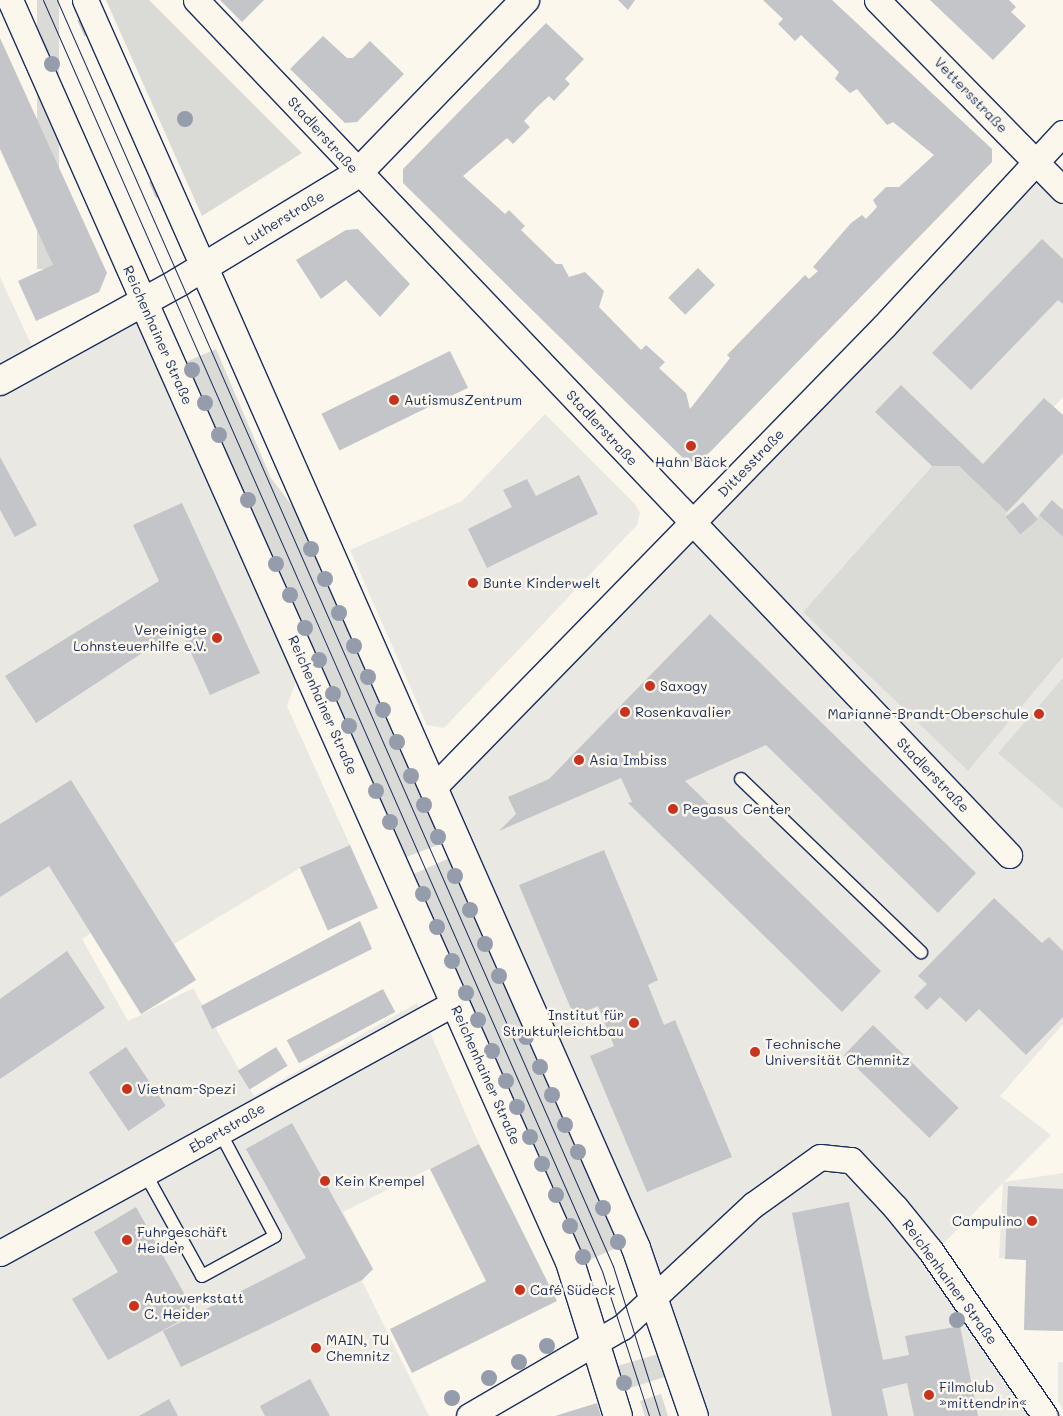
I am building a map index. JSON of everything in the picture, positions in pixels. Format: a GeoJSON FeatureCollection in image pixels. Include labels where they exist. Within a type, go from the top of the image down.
{"type":"FeatureCollection","features":[{"type":"Feature","properties":{"kind":"street","name":"Reichenhainer Straße"},"geometry":{"type":"LineString","coordinates":[[10,0],[570,1262],[618,1416]]}},
{"type":"Feature","properties":{"kind":"street"},"geometry":{"type":"LineString","coordinates":[[85,0],[657,1296],[694,1416]]}},
{"type":"Feature","properties":{"kind":"street","name":"Stadlerstraße"},"geometry":{"type":"LineString","coordinates":[[196,0],[257,61],[357,174],[1009,855]]}},
{"type":"Feature","properties":{"kind":"street","name":"Lutherstraße"},"geometry":{"type":"LineString","coordinates":[[0,381],[144,303],[357,174],[525,0]]}},
{"type":"Feature","properties":{"kind":"street","name":"Vettersstraße"},"geometry":{"type":"LineString","coordinates":[[877,0],[1063,190]]}},
{"type":"Feature","properties":{"kind":"street","name":"Dittesstraße"},"geometry":{"type":"LineString","coordinates":[[433,788],[691,524],[1063,133]]}},
{"type":"Feature","properties":{"kind":"street","name":"Ebertstraße"},"geometry":{"type":"LineString","coordinates":[[0,1254],[146,1175],[454,1003]]}},
{"type":"Feature","properties":{"kind":"street","name":"Reichenhainer Straße"},"geometry":{"type":"LineString","coordinates":[[469,1416],[597,1346],[657,1296],[689,1261],[804,1165],[820,1156],[851,1160],[930,1250],[1045,1416]]}},
{"type":"Feature","properties":{"kind":"lane"},"geometry":{"type":"LineString","coordinates":[[742,778],[921,952]]}},
{"type":"Feature","properties":{"kind":"lane"},"geometry":{"type":"LineString","coordinates":[[146,1175],[202,1276],[275,1236],[220,1132]]}},
{"type":"Feature","properties":{"kind":"shaded area"},"geometry":{"type":"Polygon","coordinates":[[[37,0],[59,0],[59,269],[37,269],[37,0]]]}},
{"type":"Feature","properties":{"kind":"shaded area"},"geometry":{"type":"Polygon","coordinates":[[[106,0],[149,0],[302,153],[202,216],[106,0]]]}},
{"type":"Feature","properties":{"kind":"shaded area"},"geometry":{"type":"Polygon","coordinates":[[[1035,162],[1063,190],[1063,397],[1054,407],[1063,415],[1063,537],[1039,515],[1019,535],[932,466],[803,612],[968,771],[1063,657],[1063,1024],[1000,1096],[1051,1135],[1004,1182],[1063,1173],[1063,1331],[1024,1330],[1026,1260],[999,1258],[1003,1183],[940,1247],[1051,1416],[702,1416],[471,859],[444,777],[1035,162]]]}},
{"type":"Feature","properties":{"kind":"shaded area"},"geometry":{"type":"Polygon","coordinates":[[[0,277],[37,357],[144,303],[299,673],[287,706],[350,845],[300,868],[174,944],[196,980],[142,1014],[193,988],[254,1096],[417,1003],[479,1144],[343,1212],[373,1269],[362,1281],[429,1416],[0,1416],[0,277]],[[91,933],[82,939],[128,1021],[141,1014],[91,933]]]}},
{"type":"Feature","properties":{"kind":"shaded area"},"geometry":{"type":"Polygon","coordinates":[[[216,349],[271,478],[306,524],[446,842],[401,859],[181,364],[216,349]]]}},
{"type":"Feature","properties":{"kind":"shaded area","name":"Bunte Kinderwelt"},"geometry":{"type":"Polygon","coordinates":[[[545,414],[635,504],[640,513],[637,525],[444,728],[427,725],[350,550],[462,501],[545,414]]]}},
{"type":"Feature","properties":{"kind":"shaded area"},"geometry":{"type":"Polygon","coordinates":[[[932,466],[959,466],[1007,512],[1005,517],[1020,534],[1039,515],[1063,537],[1063,657],[968,771],[803,612],[932,466]]]}},
{"type":"Feature","properties":{"kind":"shaded area"},"geometry":{"type":"Polygon","coordinates":[[[1063,678],[1063,809],[998,753],[1063,678]]]}},
{"type":"Feature","properties":{"kind":"shaded area"},"geometry":{"type":"Polygon","coordinates":[[[452,857],[624,1244],[582,1263],[409,876],[452,857]]]}},
{"type":"Feature","properties":{"kind":"shaded area"},"geometry":{"type":"Polygon","coordinates":[[[662,1353],[671,1375],[621,1391],[617,1366],[662,1353]]]}},
{"type":"Feature","properties":{"kind":"shaded area"},"geometry":{"type":"Polygon","coordinates":[[[1058,1362],[1063,1362],[1063,1409],[1058,1402],[1058,1362]]]}},
{"type":"Feature","properties":{"kind":"shaded area"},"geometry":{"type":"Polygon","coordinates":[[[661,1394],[668,1416],[645,1416],[640,1401],[661,1394]]]}},
{"type":"Feature","properties":{"kind":"building"},"geometry":{"type":"Polygon","coordinates":[[[220,0],[264,0],[242,22],[220,0]]]}},
{"type":"Feature","properties":{"kind":"building"},"geometry":{"type":"Polygon","coordinates":[[[618,0],[635,0],[628,10],[618,0]]]}},
{"type":"Feature","properties":{"kind":"building"},"geometry":{"type":"Polygon","coordinates":[[[763,0],[832,0],[992,149],[992,162],[711,451],[700,461],[687,462],[403,183],[403,169],[546,23],[584,59],[565,79],[570,84],[554,101],[549,96],[524,121],[530,127],[513,144],[507,138],[463,176],[505,214],[509,210],[525,226],[521,230],[556,264],[562,264],[569,277],[585,272],[604,291],[599,307],[641,350],[646,345],[665,362],[659,368],[686,393],[690,409],[730,358],[727,355],[805,275],[809,279],[818,271],[813,267],[851,223],[862,215],[866,219],[877,207],[873,200],[886,187],[899,187],[934,155],[893,122],[887,125],[857,89],[850,93],[835,79],[839,72],[801,35],[795,41],[778,24],[783,19],[763,0]]]}},
{"type":"Feature","properties":{"kind":"building"},"geometry":{"type":"Polygon","coordinates":[[[930,0],[1009,0],[1016,7],[1011,12],[1026,26],[993,60],[930,0]]]}},
{"type":"Feature","properties":{"kind":"building"},"geometry":{"type":"Polygon","coordinates":[[[83,18],[90,34],[84,36],[78,20],[83,18]]]}},
{"type":"Feature","properties":{"kind":"building"},"geometry":{"type":"Polygon","coordinates":[[[42,36],[49,52],[43,54],[37,38],[42,36]]]}},
{"type":"Feature","properties":{"kind":"building"},"geometry":{"type":"Polygon","coordinates":[[[323,36],[347,58],[353,58],[370,41],[404,74],[357,122],[345,123],[290,69],[323,36]]]}},
{"type":"Feature","properties":{"kind":"building"},"geometry":{"type":"Polygon","coordinates":[[[0,38],[107,273],[99,292],[36,321],[18,281],[53,265],[0,149],[0,38]]]}},
{"type":"Feature","properties":{"kind":"building"},"geometry":{"type":"Polygon","coordinates":[[[155,180],[161,195],[156,198],[149,182],[155,180]]]}},
{"type":"Feature","properties":{"kind":"building"},"geometry":{"type":"Polygon","coordinates":[[[115,202],[122,218],[116,220],[110,204],[115,202]]]}},
{"type":"Feature","properties":{"kind":"building"},"geometry":{"type":"Polygon","coordinates":[[[358,229],[410,284],[380,317],[346,280],[321,299],[296,260],[346,230],[358,229]]]}},
{"type":"Feature","properties":{"kind":"building"},"geometry":{"type":"Polygon","coordinates":[[[1042,239],[1063,259],[1063,304],[1058,300],[971,390],[932,353],[1042,239]]]}},
{"type":"Feature","properties":{"kind":"building"},"geometry":{"type":"Polygon","coordinates":[[[698,268],[715,285],[685,315],[668,298],[698,268]]]}},
{"type":"Feature","properties":{"kind":"building","name":"AutismusZentrum"},"geometry":{"type":"Polygon","coordinates":[[[450,351],[468,388],[339,451],[321,414],[450,351]]]}},
{"type":"Feature","properties":{"kind":"building"},"geometry":{"type":"Polygon","coordinates":[[[901,385],[983,464],[1044,398],[1063,415],[1063,453],[1007,512],[959,466],[932,466],[875,412],[901,385]]]}},
{"type":"Feature","properties":{"kind":"building"},"geometry":{"type":"Polygon","coordinates":[[[0,457],[37,525],[15,537],[0,510],[0,457]]]}},
{"type":"Feature","properties":{"kind":"building"},"geometry":{"type":"Polygon","coordinates":[[[579,475],[598,514],[487,568],[468,529],[512,507],[503,490],[527,479],[536,496],[579,475]]]}},
{"type":"Feature","properties":{"kind":"building"},"geometry":{"type":"Polygon","coordinates":[[[1052,500],[1063,510],[1063,537],[1039,515],[1052,500]]]}},
{"type":"Feature","properties":{"kind":"building"},"geometry":{"type":"Polygon","coordinates":[[[1023,502],[1038,520],[1020,534],[1005,517],[1023,502]]]}},
{"type":"Feature","properties":{"kind":"building"},"geometry":{"type":"Polygon","coordinates":[[[182,503],[260,673],[210,695],[180,628],[36,723],[5,676],[159,581],[133,525],[182,503]]]}},
{"type":"Feature","properties":{"kind":"building","name":"Pegasus Center"},"geometry":{"type":"Polygon","coordinates":[[[710,614],[976,873],[938,913],[766,745],[685,781],[881,971],[842,1012],[628,803],[632,802],[621,778],[499,831],[516,814],[508,797],[549,779],[710,614]]]}},
{"type":"Feature","properties":{"kind":"building"},"geometry":{"type":"Polygon","coordinates":[[[71,780],[196,980],[141,1014],[49,866],[0,897],[0,824],[71,780]]]}},
{"type":"Feature","properties":{"kind":"building"},"geometry":{"type":"Polygon","coordinates":[[[350,845],[378,908],[328,930],[300,867],[350,845]]]}},
{"type":"Feature","properties":{"kind":"building","name":"Institut für Strukturleichtbau"},"geometry":{"type":"Polygon","coordinates":[[[604,850],[658,980],[648,985],[664,1025],[675,1020],[732,1157],[647,1192],[590,1056],[614,1046],[598,1006],[574,1016],[519,885],[604,850]]]}},
{"type":"Feature","properties":{"kind":"building"},"geometry":{"type":"Polygon","coordinates":[[[994,898],[1042,943],[1049,937],[1063,951],[1063,1017],[1026,1055],[979,1009],[966,1022],[940,997],[927,1010],[914,997],[927,984],[918,976],[994,898]]]}},
{"type":"Feature","properties":{"kind":"building"},"geometry":{"type":"Polygon","coordinates":[[[360,921],[372,949],[212,1029],[201,1006],[360,921]]]}},
{"type":"Feature","properties":{"kind":"building"},"geometry":{"type":"Polygon","coordinates":[[[67,951],[105,1008],[0,1079],[0,999],[67,951]]]}},
{"type":"Feature","properties":{"kind":"building"},"geometry":{"type":"Polygon","coordinates":[[[383,989],[395,1012],[299,1063],[287,1040],[383,989]]]}},
{"type":"Feature","properties":{"kind":"building"},"geometry":{"type":"Polygon","coordinates":[[[873,1025],[959,1108],[929,1138],[844,1055],[873,1025]]]}},
{"type":"Feature","properties":{"kind":"building","name":"Vietnam-Spezi"},"geometry":{"type":"Polygon","coordinates":[[[126,1047],[166,1106],[128,1131],[89,1072],[126,1047]]]}},
{"type":"Feature","properties":{"kind":"building"},"geometry":{"type":"Polygon","coordinates":[[[276,1047],[288,1066],[249,1090],[238,1071],[276,1047]]]}},
{"type":"Feature","properties":{"kind":"building"},"geometry":{"type":"Polygon","coordinates":[[[292,1123],[373,1269],[362,1280],[181,1367],[163,1331],[306,1258],[246,1149],[292,1123]]]}},
{"type":"Feature","properties":{"kind":"building"},"geometry":{"type":"Polygon","coordinates":[[[479,1144],[557,1301],[412,1373],[390,1329],[486,1281],[430,1169],[479,1144]]]}},
{"type":"Feature","properties":{"kind":"building","name":"Campulino"},"geometry":{"type":"Polygon","coordinates":[[[1008,1186],[1063,1189],[1063,1331],[1024,1330],[1026,1260],[1005,1259],[1008,1186]]]}},
{"type":"Feature","properties":{"kind":"building"},"geometry":{"type":"Polygon","coordinates":[[[849,1202],[883,1360],[909,1355],[905,1336],[960,1326],[978,1416],[914,1416],[907,1383],[882,1389],[888,1416],[832,1416],[792,1213],[849,1202]]]}},
{"type":"Feature","properties":{"kind":"building","name":"Autowerkstatt C. Heider"},"geometry":{"type":"Polygon","coordinates":[[[136,1207],[195,1313],[108,1360],[72,1299],[118,1272],[94,1232],[136,1207]]]}},
{"type":"Feature","properties":{"kind":"building"},"geometry":{"type":"Polygon","coordinates":[[[310,1379],[330,1416],[265,1416],[260,1406],[310,1379]]]}},
{"type":"Feature","properties":{"kind":"building"},"geometry":{"type":"Polygon","coordinates":[[[169,1399],[178,1416],[139,1416],[169,1399]]]}},
{"type":"Feature","properties":{"kind":"building"},"geometry":{"type":"Polygon","coordinates":[[[597,1403],[601,1416],[555,1416],[597,1403]]]}},
{"type":"Feature","properties":{"kind":"tram line"},"geometry":{"type":"LineString","coordinates":[[43,0],[602,1271],[649,1416]]}},
{"type":"Feature","properties":{"kind":"tram line"},"geometry":{"type":"LineString","coordinates":[[57,0],[613,1266],[660,1416]]}},
{"type":"Feature","properties":{"kind":"place","name":"AutismusZentrum"},"geometry":{"type":"Point","coordinates":[394,400]}},
{"type":"Feature","properties":{"kind":"place","name":"Hahn Bäck"},"geometry":{"type":"Point","coordinates":[691,446]}},
{"type":"Feature","properties":{"kind":"place","name":"Bunte Kinderwelt"},"geometry":{"type":"Point","coordinates":[473,583]}},
{"type":"Feature","properties":{"kind":"place","name":"Vereinigte Lohnsteuerhilfe e.V."},"geometry":{"type":"Point","coordinates":[217,638]}},
{"type":"Feature","properties":{"kind":"place","name":"Saxogy"},"geometry":{"type":"Point","coordinates":[650,686]}},
{"type":"Feature","properties":{"kind":"place","name":"Rosenkavalier"},"geometry":{"type":"Point","coordinates":[625,712]}},
{"type":"Feature","properties":{"kind":"place","name":"Marianne-Brandt-Oberschule"},"geometry":{"type":"Point","coordinates":[1039,714]}},
{"type":"Feature","properties":{"kind":"place","name":"Asia Imbiss"},"geometry":{"type":"Point","coordinates":[579,760]}},
{"type":"Feature","properties":{"kind":"place","name":"Pegasus Center"},"geometry":{"type":"Point","coordinates":[673,809]}},
{"type":"Feature","properties":{"kind":"place","name":"Institut für Strukturleichtbau"},"geometry":{"type":"Point","coordinates":[634,1023]}},
{"type":"Feature","properties":{"kind":"place","name":"Technische Universität Chemnitz"},"geometry":{"type":"Point","coordinates":[755,1052]}},
{"type":"Feature","properties":{"kind":"place","name":"Vietnam-Spezi"},"geometry":{"type":"Point","coordinates":[127,1089]}},
{"type":"Feature","properties":{"kind":"place","name":"Kein Krempel"},"geometry":{"type":"Point","coordinates":[325,1181]}},
{"type":"Feature","properties":{"kind":"place","name":"Campulino"},"geometry":{"type":"Point","coordinates":[1032,1221]}},
{"type":"Feature","properties":{"kind":"place","name":"Fuhrgeschäft Heider"},"geometry":{"type":"Point","coordinates":[127,1240]}},
{"type":"Feature","properties":{"kind":"place","name":"Café Südeck"},"geometry":{"type":"Point","coordinates":[520,1290]}},
{"type":"Feature","properties":{"kind":"place","name":"Autowerkstatt C. Heider"},"geometry":{"type":"Point","coordinates":[134,1306]}},
{"type":"Feature","properties":{"kind":"place","name":"MAIN, TU Chemnitz"},"geometry":{"type":"Point","coordinates":[316,1348]}},
{"type":"Feature","properties":{"kind":"place","name":"Filmclub »mittendrin«"},"geometry":{"type":"Point","coordinates":[929,1395]}}]}
